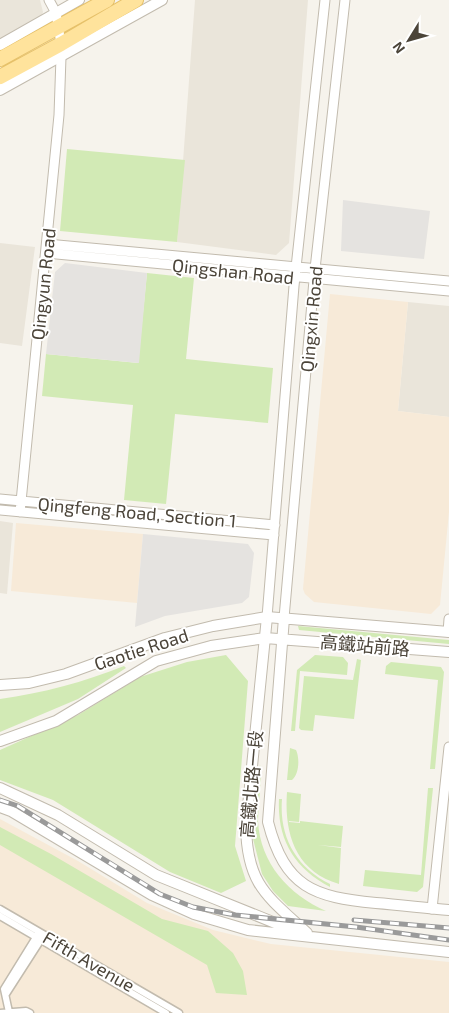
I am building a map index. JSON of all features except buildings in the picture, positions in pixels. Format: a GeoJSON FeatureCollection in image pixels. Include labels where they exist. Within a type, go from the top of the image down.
{"type":"FeatureCollection","features":[{"type":"Feature","properties":{"kind":"main road"},"geometry":{"type":"LineString","coordinates":[[0,59],[107,0]]}},
{"type":"Feature","properties":{"kind":"main road"},"geometry":{"type":"LineString","coordinates":[[0,77],[61,51],[136,0]]}},
{"type":"Feature","properties":{"kind":"street"},"geometry":{"type":"LineString","coordinates":[[49,0],[56,13]]}},
{"type":"Feature","properties":{"kind":"street"},"geometry":{"type":"LineString","coordinates":[[0,45],[79,0]]}},
{"type":"Feature","properties":{"kind":"street"},"geometry":{"type":"LineString","coordinates":[[0,90],[61,51],[162,0]]}},
{"type":"Feature","properties":{"kind":"street","name":"Qingxin Road"},"geometry":{"type":"LineString","coordinates":[[265,638],[295,277],[325,0]]}},
{"type":"Feature","properties":{"kind":"street","name":"Qingxin Road"},"geometry":{"type":"LineString","coordinates":[[282,639],[315,268],[345,0]]}},
{"type":"Feature","properties":{"kind":"street","name":"Qingyun Road"},"geometry":{"type":"LineString","coordinates":[[20,512],[59,115],[61,51],[56,13]]}},
{"type":"Feature","properties":{"kind":"street","name":"Qingshan Road"},"geometry":{"type":"LineString","coordinates":[[46,249],[315,268],[449,280]]}},
{"type":"Feature","properties":{"kind":"street","name":"Qingshan Road"},"geometry":{"type":"LineString","coordinates":[[46,249],[449,292]]}},
{"type":"Feature","properties":{"kind":"street","name":"Qingfeng Road, Section 1"},"geometry":{"type":"LineString","coordinates":[[0,499],[275,525]]}},
{"type":"Feature","properties":{"kind":"street","name":"Qingfeng Road, Section 1"},"geometry":{"type":"LineString","coordinates":[[0,510],[274,535]]}},
{"type":"Feature","properties":{"kind":"street","name":"Gaotie Road"},"geometry":{"type":"LineString","coordinates":[[0,686],[29,683],[66,674],[165,638],[214,626],[267,617],[284,618]]}},
{"type":"Feature","properties":{"kind":"street","name":"高鐵站前路"},"geometry":{"type":"LineString","coordinates":[[284,618],[448,632]]}},
{"type":"Feature","properties":{"kind":"street"},"geometry":{"type":"LineString","coordinates":[[448,632],[449,619]]}},
{"type":"Feature","properties":{"kind":"street","name":"Gaotie Road"},"geometry":{"type":"LineString","coordinates":[[0,741],[56,721],[156,661],[211,646],[265,638],[282,639]]}},
{"type":"Feature","properties":{"kind":"street","name":"高鐵北路一段"},"geometry":{"type":"LineString","coordinates":[[265,638],[246,826],[246,846],[252,872],[264,893],[311,937]]}},
{"type":"Feature","properties":{"kind":"street","name":"高鐵站前路"},"geometry":{"type":"LineString","coordinates":[[282,639],[449,652]]}},
{"type":"Feature","properties":{"kind":"street","name":"高鐵北路一段"},"geometry":{"type":"LineString","coordinates":[[282,639],[268,822],[274,843],[282,860],[295,876],[326,896],[449,910]]}},
{"type":"Feature","properties":{"kind":"street"},"geometry":{"type":"LineString","coordinates":[[432,909],[449,748]]}},
{"type":"Feature","properties":{"kind":"street"},"geometry":{"type":"LineString","coordinates":[[0,788],[32,801],[58,815],[156,875],[311,937]]}},
{"type":"Feature","properties":{"kind":"street"},"geometry":{"type":"LineString","coordinates":[[0,806],[11,810],[152,894],[194,914],[248,930],[449,952]]}},
{"type":"Feature","properties":{"kind":"street","name":"Fifth Avenue"},"geometry":{"type":"LineString","coordinates":[[0,909],[40,936],[166,1013]]}},
{"type":"Feature","properties":{"kind":"street","name":"Fifth Avenue"},"geometry":{"type":"LineString","coordinates":[[0,916],[179,1013]]}},
{"type":"Feature","properties":{"kind":"street"},"geometry":{"type":"LineString","coordinates":[[9,1012],[4,989],[40,936]]}},
{"type":"Feature","properties":{"kind":"street"},"geometry":{"type":"LineString","coordinates":[[0,1013],[21,1013],[26,1011],[30,1013]]}},
{"type":"Feature","properties":{"kind":"shaded area"},"geometry":{"type":"Polygon","coordinates":[[[0,0],[40,0],[43,12],[40,21],[0,44],[0,0]]]}},
{"type":"Feature","properties":{"kind":"shaded area"},"geometry":{"type":"Polygon","coordinates":[[[195,0],[308,0],[289,243],[276,255],[177,242],[195,0]]]}},
{"type":"Feature","properties":{"kind":"shaded area"},"geometry":{"type":"Polygon","coordinates":[[[343,200],[430,211],[424,259],[341,251],[343,200]]]}},
{"type":"Feature","properties":{"kind":"shaded area"},"geometry":{"type":"Polygon","coordinates":[[[0,243],[35,247],[22,346],[0,343],[0,243]]]}},
{"type":"Feature","properties":{"kind":"shaded area"},"geometry":{"type":"Polygon","coordinates":[[[65,263],[147,273],[139,363],[46,354],[55,272],[65,263]]]}},
{"type":"Feature","properties":{"kind":"shaded area"},"geometry":{"type":"Polygon","coordinates":[[[330,294],[408,302],[398,411],[449,417],[449,512],[440,605],[431,614],[314,602],[305,594],[303,589],[330,294]]]}},
{"type":"Feature","properties":{"kind":"shaded area"},"geometry":{"type":"Polygon","coordinates":[[[408,302],[449,306],[449,417],[398,411],[408,302]]]}},
{"type":"Feature","properties":{"kind":"shaded area"},"geometry":{"type":"Polygon","coordinates":[[[0,521],[13,523],[7,594],[0,593],[0,521]]]}},
{"type":"Feature","properties":{"kind":"shaded area"},"geometry":{"type":"Polygon","coordinates":[[[16,523],[143,534],[137,603],[11,591],[16,523]]]}},
{"type":"Feature","properties":{"kind":"shaded area"},"geometry":{"type":"Polygon","coordinates":[[[143,534],[248,544],[254,553],[249,597],[242,603],[165,616],[135,627],[143,534]]]}},
{"type":"Feature","properties":{"kind":"shaded area"},"geometry":{"type":"Polygon","coordinates":[[[0,819],[78,861],[147,903],[213,930],[271,944],[449,962],[449,1013],[0,1013],[0,819]]]}},
{"type":"Feature","properties":{"kind":"green space"},"geometry":{"type":"Polygon","coordinates":[[[67,149],[185,160],[177,242],[60,231],[67,149]]]}},
{"type":"Feature","properties":{"kind":"green space"},"geometry":{"type":"Polygon","coordinates":[[[147,273],[194,278],[186,359],[273,368],[268,423],[175,414],[166,504],[124,500],[133,405],[42,396],[46,354],[138,363],[147,273]]]}},
{"type":"Feature","properties":{"kind":"green space"},"geometry":{"type":"Polygon","coordinates":[[[298,626],[449,640],[449,644],[299,630],[298,626]]]}},
{"type":"Feature","properties":{"kind":"green space"},"geometry":{"type":"Polygon","coordinates":[[[226,655],[248,681],[235,846],[246,881],[221,893],[170,872],[53,800],[0,780],[0,750],[78,715],[140,677],[187,662],[226,655]]]}},
{"type":"Feature","properties":{"kind":"green space"},"geometry":{"type":"Polygon","coordinates":[[[315,655],[343,657],[348,663],[347,675],[300,671],[295,731],[291,731],[297,670],[315,655]]]}},
{"type":"Feature","properties":{"kind":"green space"},"geometry":{"type":"Polygon","coordinates":[[[357,659],[361,660],[354,719],[315,715],[313,731],[301,730],[299,728],[304,676],[353,680],[357,659]]]}},
{"type":"Feature","properties":{"kind":"green space"},"geometry":{"type":"Polygon","coordinates":[[[391,662],[441,667],[444,672],[435,769],[430,769],[438,680],[385,674],[386,666],[391,662]]]}},
{"type":"Feature","properties":{"kind":"green space"},"geometry":{"type":"Polygon","coordinates":[[[124,666],[126,668],[78,699],[0,732],[0,699],[32,694],[63,686],[124,666]]]}},
{"type":"Feature","properties":{"kind":"green space"},"geometry":{"type":"Polygon","coordinates":[[[290,748],[296,750],[298,766],[294,778],[287,780],[290,748]]]}},
{"type":"Feature","properties":{"kind":"green space"},"geometry":{"type":"Polygon","coordinates":[[[260,764],[261,779],[258,821],[264,851],[279,876],[289,887],[300,896],[326,911],[288,906],[273,891],[262,874],[252,835],[260,764]]]}},
{"type":"Feature","properties":{"kind":"green space"},"geometry":{"type":"Polygon","coordinates":[[[428,788],[433,788],[423,887],[417,892],[363,886],[365,870],[421,875],[428,788]]]}},
{"type":"Feature","properties":{"kind":"green space"},"geometry":{"type":"Polygon","coordinates":[[[287,792],[301,794],[299,822],[289,822],[300,823],[300,821],[343,826],[341,847],[318,845],[341,848],[339,884],[324,878],[312,870],[302,860],[295,848],[288,822],[287,792]]]}},
{"type":"Feature","properties":{"kind":"green space"},"geometry":{"type":"Polygon","coordinates":[[[279,799],[282,799],[283,826],[292,849],[308,869],[330,884],[330,887],[307,871],[290,851],[281,827],[279,799]]]}},
{"type":"Feature","properties":{"kind":"green space"},"geometry":{"type":"Polygon","coordinates":[[[0,827],[51,854],[162,919],[208,931],[233,953],[243,971],[247,995],[216,993],[207,965],[0,845],[0,827]]]}},
{"type":"Feature","properties":{"kind":"railway"},"geometry":{"type":"LineString","coordinates":[[0,800],[18,806],[160,894],[193,907],[235,915],[356,927],[449,940]]}},
{"type":"Feature","properties":{"kind":"railway"},"geometry":{"type":"LineString","coordinates":[[354,920],[449,928]]}}]}
